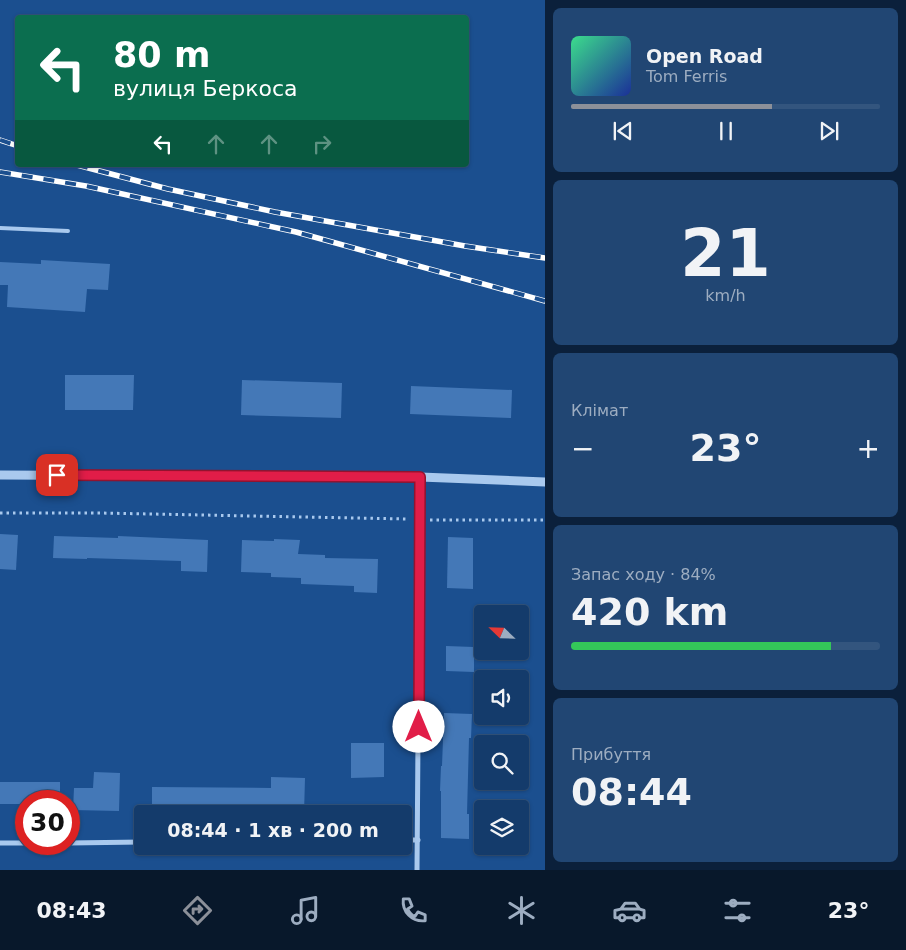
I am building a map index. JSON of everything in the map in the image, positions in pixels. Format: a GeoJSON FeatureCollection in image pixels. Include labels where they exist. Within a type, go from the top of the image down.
{"type":"FeatureCollection","features":[{"type":"Feature","properties":{"kind":"street"},"geometry":{"type":"LineString","coordinates":[[0,474],[420,477],[545,482]]}},
{"type":"Feature","properties":{"kind":"street"},"geometry":{"type":"LineString","coordinates":[[417,870],[420,477]]}},
{"type":"Feature","properties":{"kind":"street"},"geometry":{"type":"LineString","coordinates":[[412,840],[418,840]]}},
{"type":"Feature","properties":{"kind":"street"},"geometry":{"type":"LineString","coordinates":[[80,843],[134,842]]}},
{"type":"Feature","properties":{"kind":"street"},"geometry":{"type":"LineString","coordinates":[[0,843],[15,843]]}},
{"type":"Feature","properties":{"kind":"lane"},"geometry":{"type":"LineString","coordinates":[[0,228],[68,231]]}},
{"type":"Feature","properties":{"kind":"path"},"geometry":{"type":"LineString","coordinates":[[0,512],[420,520],[545,520]]}},
{"type":"Feature","properties":{"kind":"building"},"geometry":{"type":"Polygon","coordinates":[[[41,260],[110,264],[108,290],[87,289],[85,312],[7,307],[8,285],[0,285],[0,262],[41,264],[41,260]]]}},
{"type":"Feature","properties":{"kind":"building"},"geometry":{"type":"Polygon","coordinates":[[[65,375],[134,375],[133,410],[65,410],[65,375]]]}},
{"type":"Feature","properties":{"kind":"building"},"geometry":{"type":"Polygon","coordinates":[[[242,380],[342,383],[341,418],[241,415],[242,380]]]}},
{"type":"Feature","properties":{"kind":"building"},"geometry":{"type":"Polygon","coordinates":[[[411,386],[512,390],[511,418],[410,414],[411,386]]]}},
{"type":"Feature","properties":{"kind":"building"},"geometry":{"type":"Polygon","coordinates":[[[0,534],[18,535],[16,570],[0,569],[0,534]]]}},
{"type":"Feature","properties":{"kind":"building"},"geometry":{"type":"Polygon","coordinates":[[[54,536],[118,538],[118,536],[208,540],[207,572],[181,571],[181,561],[53,558],[54,536]]]}},
{"type":"Feature","properties":{"kind":"building"},"geometry":{"type":"Polygon","coordinates":[[[448,537],[473,538],[473,589],[447,588],[448,537]]]}},
{"type":"Feature","properties":{"kind":"building"},"geometry":{"type":"Polygon","coordinates":[[[274,539],[300,540],[298,554],[325,555],[325,558],[378,559],[377,593],[354,592],[354,586],[301,584],[301,578],[271,577],[271,573],[241,572],[242,540],[274,541],[274,539]]]}},
{"type":"Feature","properties":{"kind":"building"},"geometry":{"type":"Polygon","coordinates":[[[446,646],[474,647],[474,672],[446,671],[446,646]]]}},
{"type":"Feature","properties":{"kind":"building"},"geometry":{"type":"Polygon","coordinates":[[[444,713],[472,714],[471,738],[469,738],[467,814],[469,814],[469,839],[441,838],[440,791],[444,713]]]}},
{"type":"Feature","properties":{"kind":"building"},"geometry":{"type":"Polygon","coordinates":[[[351,743],[384,743],[384,777],[351,778],[351,743]]]}},
{"type":"Feature","properties":{"kind":"building"},"geometry":{"type":"Polygon","coordinates":[[[94,772],[120,773],[119,811],[80,810],[80,790],[74,790],[74,788],[93,788],[94,772]]]}},
{"type":"Feature","properties":{"kind":"building"},"geometry":{"type":"Polygon","coordinates":[[[271,777],[305,778],[304,805],[152,805],[152,787],[271,788],[271,777]]]}},
{"type":"Feature","properties":{"kind":"building"},"geometry":{"type":"Polygon","coordinates":[[[0,782],[60,782],[60,790],[15,790],[15,804],[0,804],[0,782]]]}},
{"type":"Feature","properties":{"kind":"railway"},"geometry":{"type":"LineString","coordinates":[[0,140],[15,145]]}},
{"type":"Feature","properties":{"kind":"railway"},"geometry":{"type":"LineString","coordinates":[[85,167],[168,189],[275,212],[465,246],[545,258]]}},
{"type":"Feature","properties":{"kind":"railway"},"geometry":{"type":"LineString","coordinates":[[0,172],[86,186],[296,232],[545,301]]}},
{"type":"Feature","properties":{"kind":"route"},"geometry":{"type":"LineString","coordinates":[[57,475],[420,477],[419,727]]}}]}
